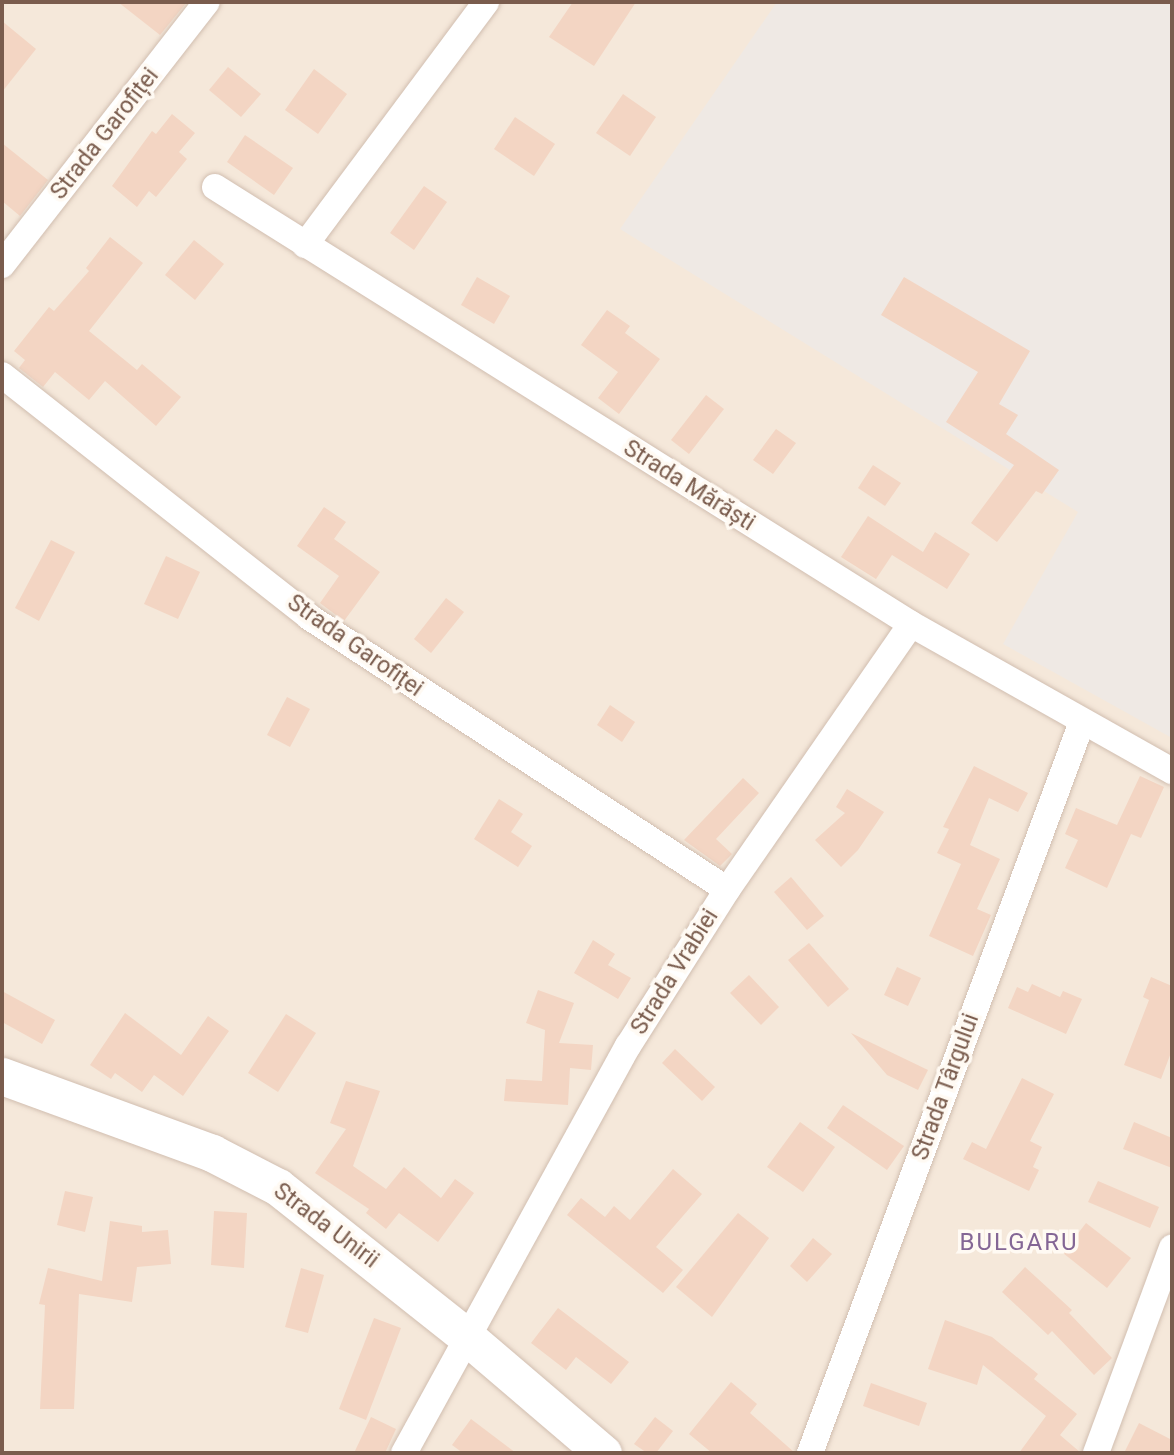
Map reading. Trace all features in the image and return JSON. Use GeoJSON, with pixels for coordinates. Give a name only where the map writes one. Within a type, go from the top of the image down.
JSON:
{"type":"FeatureCollection","features":[{"type":"Feature","properties":{"kind":"main road","name":"Strada Unirii"},"geometry":{"type":"LineString","coordinates":[[2,1076],[244,1168],[303,1205],[467,1337],[603,1453]]}},
{"type":"Feature","properties":{"kind":"street","name":"Strada Garofiței"},"geometry":{"type":"LineString","coordinates":[[2,265],[207,2]]}},
{"type":"Feature","properties":{"kind":"street"},"geometry":{"type":"LineString","coordinates":[[305,245],[485,2]]}},
{"type":"Feature","properties":{"kind":"street","name":"Strada Mărăști"},"geometry":{"type":"LineString","coordinates":[[215,187],[911,624],[1172,771]]}},
{"type":"Feature","properties":{"kind":"street","name":"Strada Garofiței"},"geometry":{"type":"LineString","coordinates":[[2,375],[309,617],[727,890]]}},
{"type":"Feature","properties":{"kind":"street","name":"Strada Vrabiei"},"geometry":{"type":"LineString","coordinates":[[404,1453],[628,1046],[727,890],[911,624]]}},
{"type":"Feature","properties":{"kind":"street","name":"Strada Târgului"},"geometry":{"type":"LineString","coordinates":[[810,1453],[1082,722]]}},
{"type":"Feature","properties":{"kind":"street"},"geometry":{"type":"LineString","coordinates":[[1096,1453],[1172,1248]]}},
{"type":"Feature","properties":{"kind":"shaded area"},"geometry":{"type":"Polygon","coordinates":[[[2,2],[1172,2],[1172,1453],[2,1453],[2,2]]]}},
{"type":"Feature","properties":{"kind":"shaded area"},"geometry":{"type":"Polygon","coordinates":[[[777,2],[1172,2],[1172,738],[1003,644],[1078,512],[620,229],[777,2]]]}},
{"type":"Feature","properties":{"kind":"building"},"geometry":{"type":"Polygon","coordinates":[[[118,2],[187,2],[160,35],[118,2]]]}},
{"type":"Feature","properties":{"kind":"building"},"geometry":{"type":"Polygon","coordinates":[[[573,2],[636,2],[594,66],[549,37],[573,2]]]}},
{"type":"Feature","properties":{"kind":"building"},"geometry":{"type":"Polygon","coordinates":[[[2,21],[36,49],[2,92],[2,21]]]}},
{"type":"Feature","properties":{"kind":"building"},"geometry":{"type":"Polygon","coordinates":[[[228,67],[261,94],[241,117],[209,90],[228,67]]]}},
{"type":"Feature","properties":{"kind":"building"},"geometry":{"type":"Polygon","coordinates":[[[314,69],[347,94],[318,134],[285,110],[314,69]]]}},
{"type":"Feature","properties":{"kind":"building"},"geometry":{"type":"Polygon","coordinates":[[[623,94],[656,117],[630,156],[596,133],[623,94]]]}},
{"type":"Feature","properties":{"kind":"building"},"geometry":{"type":"Polygon","coordinates":[[[172,114],[195,133],[179,152],[187,159],[156,197],[149,191],[137,207],[112,186],[152,131],[156,134],[172,114]]]}},
{"type":"Feature","properties":{"kind":"building"},"geometry":{"type":"Polygon","coordinates":[[[515,117],[555,144],[534,176],[494,149],[515,117]]]}},
{"type":"Feature","properties":{"kind":"building"},"geometry":{"type":"Polygon","coordinates":[[[245,135],[293,168],[274,195],[227,162],[245,135]]]}},
{"type":"Feature","properties":{"kind":"building"},"geometry":{"type":"Polygon","coordinates":[[[2,143],[48,180],[20,216],[2,201],[2,143]]]}},
{"type":"Feature","properties":{"kind":"building"},"geometry":{"type":"Polygon","coordinates":[[[424,186],[447,202],[414,250],[390,233],[424,186]]]}},
{"type":"Feature","properties":{"kind":"building"},"geometry":{"type":"Polygon","coordinates":[[[110,237],[143,263],[89,331],[137,370],[142,364],[181,397],[156,426],[105,381],[89,400],[55,372],[43,387],[19,368],[25,360],[14,351],[49,307],[54,311],[89,271],[86,268],[110,237]]]}},
{"type":"Feature","properties":{"kind":"building"},"geometry":{"type":"Polygon","coordinates":[[[194,240],[224,264],[195,300],[165,275],[194,240]]]}},
{"type":"Feature","properties":{"kind":"building"},"geometry":{"type":"Polygon","coordinates":[[[477,277],[510,296],[494,324],[461,305],[477,277]]]}},
{"type":"Feature","properties":{"kind":"building"},"geometry":{"type":"Polygon","coordinates":[[[904,277],[1030,351],[999,404],[1018,415],[1006,434],[1059,470],[1042,494],[1036,491],[997,542],[971,523],[1014,465],[946,422],[978,372],[881,315],[904,277]]]}},
{"type":"Feature","properties":{"kind":"building"},"geometry":{"type":"Polygon","coordinates":[[[607,310],[630,326],[625,333],[660,359],[619,414],[598,398],[618,372],[581,345],[607,310]]]}},
{"type":"Feature","properties":{"kind":"building"},"geometry":{"type":"Polygon","coordinates":[[[706,395],[724,409],[689,454],[671,440],[706,395]]]}},
{"type":"Feature","properties":{"kind":"building"},"geometry":{"type":"Polygon","coordinates":[[[776,429],[796,443],[773,474],[753,460],[776,429]]]}},
{"type":"Feature","properties":{"kind":"building"},"geometry":{"type":"Polygon","coordinates":[[[873,465],[901,483],[885,506],[858,488],[873,465]]]}},
{"type":"Feature","properties":{"kind":"building"},"geometry":{"type":"Polygon","coordinates":[[[324,507],[346,522],[334,539],[380,572],[344,621],[320,603],[339,576],[297,546],[324,507]]]}},
{"type":"Feature","properties":{"kind":"building"},"geometry":{"type":"Polygon","coordinates":[[[868,516],[923,552],[935,532],[970,554],[947,589],[892,555],[876,579],[841,557],[868,516]]]}},
{"type":"Feature","properties":{"kind":"building"},"geometry":{"type":"Polygon","coordinates":[[[51,540],[75,552],[39,621],[15,608],[51,540]]]}},
{"type":"Feature","properties":{"kind":"building"},"geometry":{"type":"Polygon","coordinates":[[[166,556],[200,572],[178,619],[144,604],[166,556]]]}},
{"type":"Feature","properties":{"kind":"building"},"geometry":{"type":"Polygon","coordinates":[[[446,598],[464,612],[431,653],[414,639],[446,598]]]}},
{"type":"Feature","properties":{"kind":"building"},"geometry":{"type":"Polygon","coordinates":[[[287,697],[310,709],[290,747],[267,735],[287,697]]]}},
{"type":"Feature","properties":{"kind":"building"},"geometry":{"type":"Polygon","coordinates":[[[610,705],[635,722],[622,742],[597,725],[610,705]]]}},
{"type":"Feature","properties":{"kind":"building"},"geometry":{"type":"Polygon","coordinates":[[[974,766],[1028,793],[1018,812],[989,798],[970,845],[1000,859],[977,909],[991,915],[973,956],[929,936],[961,864],[937,853],[949,829],[943,827],[974,766]]]}},
{"type":"Feature","properties":{"kind":"building"},"geometry":{"type":"Polygon","coordinates":[[[1140,776],[1164,787],[1141,838],[1131,834],[1107,888],[1065,868],[1078,840],[1065,834],[1076,808],[1117,825],[1140,776]]]}},
{"type":"Feature","properties":{"kind":"building"},"geometry":{"type":"Polygon","coordinates":[[[743,778],[759,793],[716,839],[732,854],[720,866],[684,840],[743,778]]]}},
{"type":"Feature","properties":{"kind":"building"},"geometry":{"type":"Polygon","coordinates":[[[847,789],[884,812],[858,850],[841,867],[815,840],[845,813],[836,807],[847,789]]]}},
{"type":"Feature","properties":{"kind":"building"},"geometry":{"type":"Polygon","coordinates":[[[499,799],[523,814],[511,832],[532,846],[518,867],[474,839],[499,799]]]}},
{"type":"Feature","properties":{"kind":"building"},"geometry":{"type":"Polygon","coordinates":[[[791,877],[824,916],[807,930],[774,892],[791,877]]]}},
{"type":"Feature","properties":{"kind":"building"},"geometry":{"type":"Polygon","coordinates":[[[593,940],[615,954],[608,965],[631,978],[618,999],[574,973],[593,940]]]}},
{"type":"Feature","properties":{"kind":"building"},"geometry":{"type":"Polygon","coordinates":[[[809,943],[849,989],[828,1007],[788,960],[809,943]]]}},
{"type":"Feature","properties":{"kind":"building"},"geometry":{"type":"Polygon","coordinates":[[[897,967],[921,978],[908,1006],[884,995],[897,967]]]}},
{"type":"Feature","properties":{"kind":"building"},"geometry":{"type":"Polygon","coordinates":[[[749,975],[779,1007],[761,1025],[730,993],[749,975]]]}},
{"type":"Feature","properties":{"kind":"building"},"geometry":{"type":"Polygon","coordinates":[[[1151,977],[1172,986],[1172,1050],[1161,1079],[1124,1065],[1149,1000],[1143,997],[1151,977]]]}},
{"type":"Feature","properties":{"kind":"building"},"geometry":{"type":"Polygon","coordinates":[[[1032,984],[1060,997],[1063,991],[1082,999],[1066,1034],[1008,1008],[1017,987],[1028,992],[1032,984]]]}},
{"type":"Feature","properties":{"kind":"building"},"geometry":{"type":"Polygon","coordinates":[[[538,990],[574,1003],[559,1043],[593,1045],[591,1070],[570,1068],[568,1105],[504,1101],[506,1079],[542,1081],[545,1030],[526,1023],[538,990]]]}},
{"type":"Feature","properties":{"kind":"building"},"geometry":{"type":"Polygon","coordinates":[[[2,991],[55,1020],[42,1044],[2,1022],[2,991]]]}},
{"type":"Feature","properties":{"kind":"building"},"geometry":{"type":"Polygon","coordinates":[[[125,1013],[181,1055],[208,1016],[229,1031],[183,1096],[154,1075],[142,1092],[115,1073],[111,1079],[90,1065],[125,1013]]]}},
{"type":"Feature","properties":{"kind":"building"},"geometry":{"type":"Polygon","coordinates":[[[286,1014],[316,1033],[278,1092],[248,1073],[286,1014]]]}},
{"type":"Feature","properties":{"kind":"building"},"geometry":{"type":"Polygon","coordinates":[[[851,1033],[928,1070],[918,1090],[887,1075],[851,1033]]]}},
{"type":"Feature","properties":{"kind":"building"},"geometry":{"type":"Polygon","coordinates":[[[675,1049],[715,1087],[702,1101],[662,1063],[675,1049]]]}},
{"type":"Feature","properties":{"kind":"building"},"geometry":{"type":"Polygon","coordinates":[[[1022,1078],[1054,1094],[1030,1141],[1042,1147],[1033,1167],[1039,1170],[1029,1191],[963,1159],[972,1142],[986,1149],[1022,1078]]]}},
{"type":"Feature","properties":{"kind":"building"},"geometry":{"type":"Polygon","coordinates":[[[346,1081],[380,1091],[353,1166],[386,1189],[404,1167],[441,1198],[455,1179],[474,1193],[438,1242],[399,1213],[386,1229],[366,1213],[369,1209],[315,1173],[346,1129],[330,1123],[346,1081]]]}},
{"type":"Feature","properties":{"kind":"building"},"geometry":{"type":"Polygon","coordinates":[[[843,1105],[904,1146],[887,1170],[827,1128],[843,1105]]]}},
{"type":"Feature","properties":{"kind":"building"},"geometry":{"type":"Polygon","coordinates":[[[800,1122],[835,1147],[803,1192],[767,1167],[800,1122]]]}},
{"type":"Feature","properties":{"kind":"building"},"geometry":{"type":"Polygon","coordinates":[[[1134,1122],[1172,1138],[1172,1168],[1123,1149],[1134,1122]]]}},
{"type":"Feature","properties":{"kind":"building"},"geometry":{"type":"Polygon","coordinates":[[[673,1169],[702,1194],[656,1247],[683,1270],[663,1293],[567,1215],[581,1198],[605,1217],[614,1206],[630,1220],[673,1169]]]}},
{"type":"Feature","properties":{"kind":"building"},"geometry":{"type":"Polygon","coordinates":[[[1098,1181],[1159,1207],[1150,1228],[1088,1202],[1098,1181]]]}},
{"type":"Feature","properties":{"kind":"building"},"geometry":{"type":"Polygon","coordinates":[[[65,1191],[93,1197],[85,1232],[57,1225],[65,1191]]]}},
{"type":"Feature","properties":{"kind":"building"},"geometry":{"type":"Polygon","coordinates":[[[214,1211],[247,1213],[244,1268],[211,1265],[214,1211]]]}},
{"type":"Feature","properties":{"kind":"building"},"geometry":{"type":"Polygon","coordinates":[[[738,1213],[769,1238],[712,1317],[676,1287],[738,1213]]]}},
{"type":"Feature","properties":{"kind":"building"},"geometry":{"type":"Polygon","coordinates":[[[110,1221],[142,1226],[142,1232],[168,1230],[171,1264],[137,1267],[132,1302],[79,1294],[74,1409],[40,1409],[45,1305],[39,1304],[48,1268],[102,1281],[110,1221]]]}},
{"type":"Feature","properties":{"kind":"building"},"geometry":{"type":"Polygon","coordinates":[[[1086,1223],[1131,1258],[1107,1288],[1063,1253],[1086,1223]]]}},
{"type":"Feature","properties":{"kind":"building"},"geometry":{"type":"Polygon","coordinates":[[[813,1238],[832,1254],[807,1282],[790,1266],[813,1238]]]}},
{"type":"Feature","properties":{"kind":"building"},"geometry":{"type":"Polygon","coordinates":[[[1025,1267],[1072,1310],[1069,1313],[1112,1358],[1094,1375],[1052,1331],[1048,1335],[1002,1292],[1025,1267]]]}},
{"type":"Feature","properties":{"kind":"building"},"geometry":{"type":"Polygon","coordinates":[[[301,1268],[324,1275],[308,1333],[285,1327],[301,1268]]]}},
{"type":"Feature","properties":{"kind":"building"},"geometry":{"type":"Polygon","coordinates":[[[558,1308],[629,1362],[611,1384],[576,1357],[566,1370],[531,1343],[558,1308]]]}},
{"type":"Feature","properties":{"kind":"building"},"geometry":{"type":"Polygon","coordinates":[[[374,1318],[401,1328],[366,1420],[339,1409],[374,1318]]]}},
{"type":"Feature","properties":{"kind":"building"},"geometry":{"type":"Polygon","coordinates":[[[945,1320],[992,1337],[1038,1374],[1034,1379],[1077,1414],[1060,1435],[1081,1453],[1019,1453],[1046,1416],[983,1365],[977,1385],[928,1369],[945,1320]]]}},
{"type":"Feature","properties":{"kind":"building"},"geometry":{"type":"Polygon","coordinates":[[[731,1382],[757,1404],[750,1413],[795,1453],[712,1453],[689,1434],[731,1382]]]}},
{"type":"Feature","properties":{"kind":"building"},"geometry":{"type":"Polygon","coordinates":[[[871,1383],[927,1403],[919,1426],[863,1406],[871,1383]]]}},
{"type":"Feature","properties":{"kind":"building"},"geometry":{"type":"Polygon","coordinates":[[[371,1417],[396,1429],[385,1453],[354,1453],[371,1417]]]}},
{"type":"Feature","properties":{"kind":"building"},"geometry":{"type":"Polygon","coordinates":[[[655,1417],[673,1431],[656,1453],[647,1453],[634,1444],[655,1417]]]}},
{"type":"Feature","properties":{"kind":"building"},"geometry":{"type":"Polygon","coordinates":[[[471,1419],[516,1453],[463,1453],[452,1445],[471,1419]]]}},
{"type":"Feature","properties":{"kind":"building"},"geometry":{"type":"Polygon","coordinates":[[[1139,1423],[1172,1440],[1172,1453],[1124,1453],[1139,1423]]]}},
{"type":"Feature","properties":{"kind":"district","name":"BULGARU"},"geometry":{"type":"Point","coordinates":[1019,1243]}}]}
